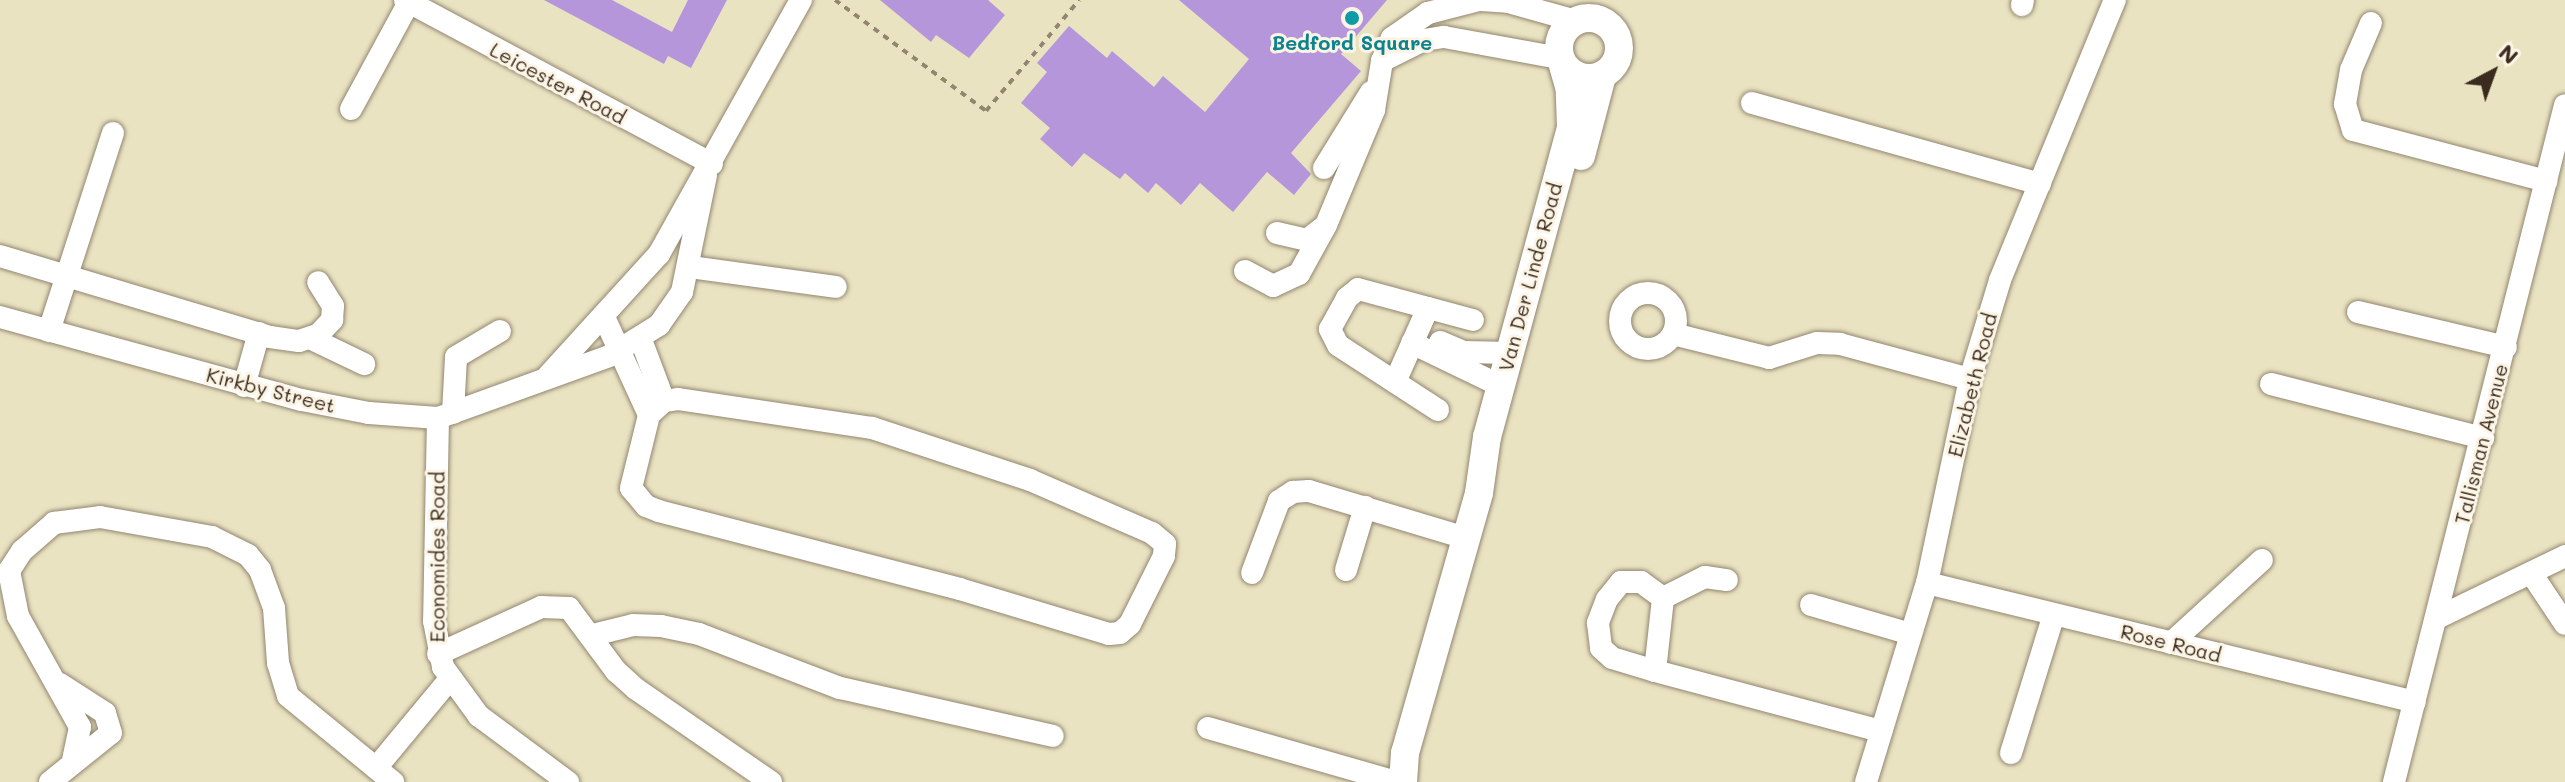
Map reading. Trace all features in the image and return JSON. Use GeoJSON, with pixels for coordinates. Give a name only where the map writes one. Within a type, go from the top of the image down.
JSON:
{"type":"FeatureCollection","features":[{"type":"Feature","properties":{"kind":"main road"},"geometry":{"type":"LineString","coordinates":[[1614,31],[1583,14],[1563,33],[1561,60],[1584,78],[1602,76],[1619,56],[1614,31],[1619,0]]}},
{"type":"Feature","properties":{"kind":"main road","name":"Van Der Linde Road"},"geometry":{"type":"LineString","coordinates":[[1393,782],[1405,753],[1479,493],[1501,386],[1571,128],[1570,90],[1561,60]]}},
{"type":"Feature","properties":{"kind":"main road","name":"Van Der Linde Road"},"geometry":{"type":"LineString","coordinates":[[1479,493],[1503,443],[1602,76]]}},
{"type":"Feature","properties":{"kind":"main road","name":"Van Der Linde Road"},"geometry":{"type":"LineString","coordinates":[[1403,782],[1405,753]]}},
{"type":"Feature","properties":{"kind":"street","name":"Kirkby Street"},"geometry":{"type":"LineString","coordinates":[[542,382],[659,254],[709,170],[801,0]]}},
{"type":"Feature","properties":{"kind":"street"},"geometry":{"type":"LineString","coordinates":[[1471,39],[1474,0]]}},
{"type":"Feature","properties":{"kind":"street"},"geometry":{"type":"LineString","coordinates":[[1245,271],[1273,286],[1291,280],[1326,225],[1392,38],[1408,23],[1474,0],[1583,14]]}},
{"type":"Feature","properties":{"kind":"street","name":"Elizabeth Road"},"geometry":{"type":"LineString","coordinates":[[1866,782],[1927,583],[1970,379],[2000,280],[2115,0]]}},
{"type":"Feature","properties":{"kind":"street","name":"Leicester Road"},"geometry":{"type":"LineString","coordinates":[[407,1],[709,170]]}},
{"type":"Feature","properties":{"kind":"street"},"geometry":{"type":"LineString","coordinates":[[351,109],[407,1]]}},
{"type":"Feature","properties":{"kind":"street"},"geometry":{"type":"LineString","coordinates":[[2371,23],[2351,70],[2345,104],[2353,130],[2546,181]]}},
{"type":"Feature","properties":{"kind":"street"},"geometry":{"type":"LineString","coordinates":[[1324,168],[1381,72],[1424,40],[1471,39],[1561,60]]}},
{"type":"Feature","properties":{"kind":"street"},"geometry":{"type":"LineString","coordinates":[[1752,103],[2040,184]]}},
{"type":"Feature","properties":{"kind":"street","name":"Tallisman Avenue"},"geometry":{"type":"LineString","coordinates":[[2394,782],[2439,617],[2565,105]]}},
{"type":"Feature","properties":{"kind":"street"},"geometry":{"type":"LineString","coordinates":[[49,331],[113,133]]}},
{"type":"Feature","properties":{"kind":"street","name":"Kirkby Street"},"geometry":{"type":"LineString","coordinates":[[0,317],[244,386],[369,413],[446,416],[542,382],[631,345],[675,305],[690,263],[709,170]]}},
{"type":"Feature","properties":{"kind":"street"},"geometry":{"type":"LineString","coordinates":[[1277,233],[1307,240],[1326,225]]}},
{"type":"Feature","properties":{"kind":"street"},"geometry":{"type":"LineString","coordinates":[[659,254],[690,263],[836,287]]}},
{"type":"Feature","properties":{"kind":"street"},"geometry":{"type":"LineString","coordinates":[[0,256],[259,333],[312,339],[364,364]]}},
{"type":"Feature","properties":{"kind":"street"},"geometry":{"type":"LineString","coordinates":[[312,339],[333,313],[318,282]]}},
{"type":"Feature","properties":{"kind":"street"},"geometry":{"type":"LineString","coordinates":[[1438,410],[1338,345],[1330,329],[1347,298],[1358,289],[1473,320]]}},
{"type":"Feature","properties":{"kind":"street"},"geometry":{"type":"LineString","coordinates":[[1395,382],[1428,308]]}},
{"type":"Feature","properties":{"kind":"street"},"geometry":{"type":"LineString","coordinates":[[2358,312],[2506,347]]}},
{"type":"Feature","properties":{"kind":"street"},"geometry":{"type":"LineString","coordinates":[[604,317],[631,345],[656,408],[631,488],[646,506],[960,589],[1093,631],[1120,633],[1130,624],[1164,556],[1165,544],[1125,521],[1030,480],[872,428],[656,408]]}},
{"type":"Feature","properties":{"kind":"street","name":"Economides Road"},"geometry":{"type":"LineString","coordinates":[[500,331],[456,357],[446,416],[434,621],[438,654],[449,680],[479,716],[568,782]]}},
{"type":"Feature","properties":{"kind":"street"},"geometry":{"type":"LineString","coordinates":[[244,386],[259,333]]}},
{"type":"Feature","properties":{"kind":"street"},"geometry":{"type":"LineString","coordinates":[[1673,334],[1769,358],[1817,343],[1840,344],[1970,379]]}},
{"type":"Feature","properties":{"kind":"street"},"geometry":{"type":"LineString","coordinates":[[1414,337],[1464,352],[1510,353]]}},
{"type":"Feature","properties":{"kind":"street"},"geometry":{"type":"LineString","coordinates":[[1414,337],[1501,386]]}},
{"type":"Feature","properties":{"kind":"street"},"geometry":{"type":"LineString","coordinates":[[2271,384],[2483,438]]}},
{"type":"Feature","properties":{"kind":"street"},"geometry":{"type":"LineString","coordinates":[[1252,573],[1279,501],[1293,492],[1309,491],[1466,538]]}},
{"type":"Feature","properties":{"kind":"street"},"geometry":{"type":"LineString","coordinates":[[1346,570],[1365,507]]}},
{"type":"Feature","properties":{"kind":"street"},"geometry":{"type":"LineString","coordinates":[[73,760],[80,727],[60,684],[18,616],[10,588],[9,571],[37,536],[54,523],[100,517],[212,537],[248,555],[267,584],[274,608],[281,681],[288,696],[384,775],[449,680]]}},
{"type":"Feature","properties":{"kind":"street"},"geometry":{"type":"LineString","coordinates":[[2439,617],[2565,556]]}},
{"type":"Feature","properties":{"kind":"street"},"geometry":{"type":"LineString","coordinates":[[2171,643],[2262,560]]}},
{"type":"Feature","properties":{"kind":"street"},"geometry":{"type":"LineString","coordinates":[[2531,573],[2565,624]]}},
{"type":"Feature","properties":{"kind":"street"},"geometry":{"type":"LineString","coordinates":[[1663,598],[1705,577],[1727,580]]}},
{"type":"Feature","properties":{"kind":"street"},"geometry":{"type":"LineString","coordinates":[[1663,598],[1641,582],[1621,582],[1607,599],[1598,623],[1601,648],[1612,658],[1655,671],[1881,731]]}},
{"type":"Feature","properties":{"kind":"street","name":"Rose Road"},"geometry":{"type":"LineString","coordinates":[[1927,583],[2415,702]]}},
{"type":"Feature","properties":{"kind":"street"},"geometry":{"type":"LineString","coordinates":[[1655,671],[1663,598]]}},
{"type":"Feature","properties":{"kind":"street"},"geometry":{"type":"LineString","coordinates":[[438,654],[556,605],[578,615],[616,671],[636,689],[771,782]]}},
{"type":"Feature","properties":{"kind":"street"},"geometry":{"type":"LineString","coordinates":[[1811,605],[1911,634]]}},
{"type":"Feature","properties":{"kind":"street"},"geometry":{"type":"LineString","coordinates":[[2011,753],[2054,614]]}},
{"type":"Feature","properties":{"kind":"street"},"geometry":{"type":"LineString","coordinates":[[593,635],[633,625],[661,626],[699,634],[840,688],[1053,736]]}},
{"type":"Feature","properties":{"kind":"street"},"geometry":{"type":"LineString","coordinates":[[50,782],[73,760],[109,739],[110,719],[60,684]]}},
{"type":"Feature","properties":{"kind":"street"},"geometry":{"type":"LineString","coordinates":[[1208,728],[1393,782]]}},
{"type":"Feature","properties":{"kind":"path"},"geometry":{"type":"LineString","coordinates":[[835,0],[986,111],[1079,0]]}},
{"type":"Feature","properties":{"kind":"building"},"geometry":{"type":"Polygon","coordinates":[[[544,0],[612,0],[672,32],[688,0],[727,0],[691,68],[668,56],[664,64],[544,0]]]}},
{"type":"Feature","properties":{"kind":"building"},"geometry":{"type":"Polygon","coordinates":[[[880,0],[988,0],[1005,15],[969,58],[936,35],[931,42],[880,0]]]}},
{"type":"Feature","properties":{"kind":"building"},"geometry":{"type":"Polygon","coordinates":[[[1179,0],[1387,0],[1341,54],[1361,71],[1291,153],[1311,174],[1294,195],[1267,172],[1233,212],[1200,183],[1181,205],[1156,183],[1148,193],[1125,173],[1120,179],[1084,153],[1072,167],[1040,139],[1050,128],[1021,103],[1047,72],[1037,63],[1069,26],[1107,58],[1112,51],[1154,87],[1163,76],[1205,112],[1249,59],[1179,0]]]}},
{"type":"Feature","properties":{"kind":"place","name":"Bedford Square"},"geometry":{"type":"Point","coordinates":[1352,18]}}]}
